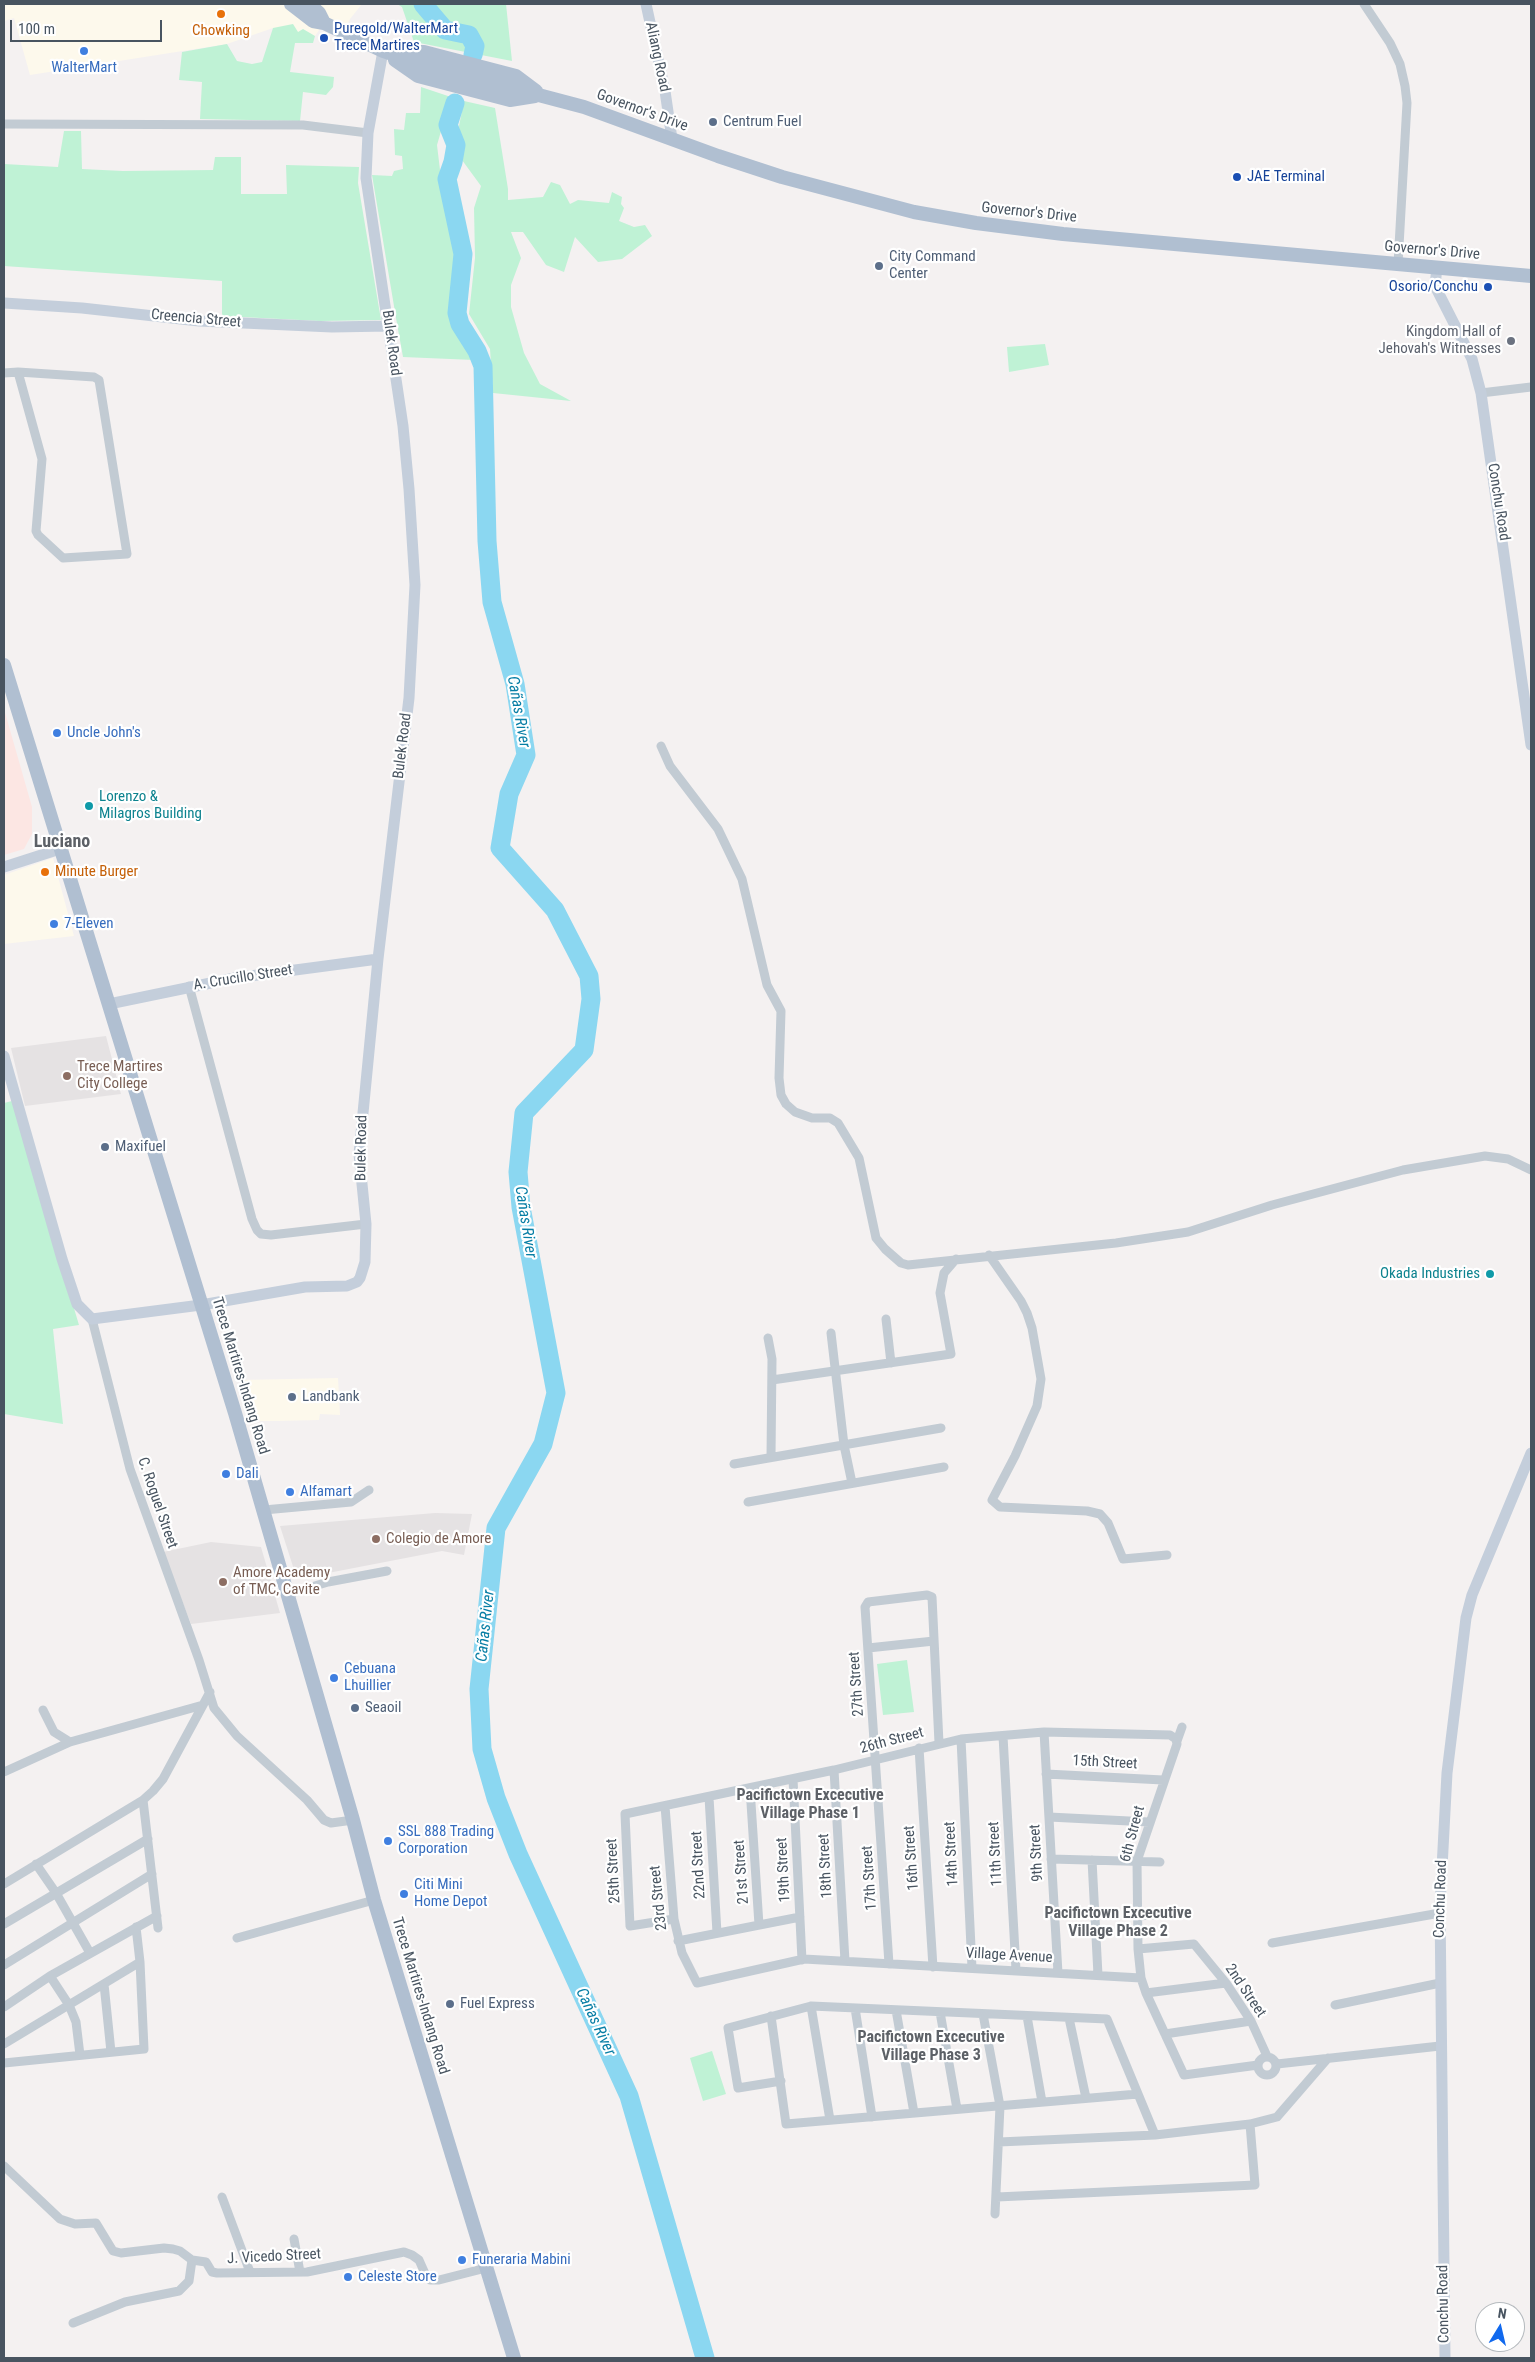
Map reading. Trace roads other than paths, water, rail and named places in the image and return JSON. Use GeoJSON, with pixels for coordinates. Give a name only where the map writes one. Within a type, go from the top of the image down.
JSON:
{"type":"FeatureCollection","features":[{"type":"Feature","properties":{"kind":"main road","name":"Governor's Drive"},"geometry":{"type":"LineString","coordinates":[[291,4],[313,21],[324,23],[384,52],[617,118],[672,140],[753,168],[914,212],[976,223],[1063,234],[1531,276]]}},
{"type":"Feature","properties":{"kind":"main road","name":"Governor's Drive"},"geometry":{"type":"LineString","coordinates":[[309,4],[319,13],[324,23]]}},
{"type":"Feature","properties":{"kind":"main road","name":"Aliang Road"},"geometry":{"type":"LineString","coordinates":[[646,4],[662,78],[672,140]]}},
{"type":"Feature","properties":{"kind":"main road","name":"Bulek Road"},"geometry":{"type":"LineString","coordinates":[[92,1319],[201,1305],[305,1287],[352,1285],[357,1282],[362,1273],[366,1252],[366,1224],[359,1154],[378,959],[409,698],[415,585],[408,471],[389,326],[367,186],[368,134],[384,52]]}},
{"type":"Feature","properties":{"kind":"main road","name":"Conchu Road"},"geometry":{"type":"LineString","coordinates":[[1437,267],[1435,286],[1472,359],[1482,393],[1531,745]]}},
{"type":"Feature","properties":{"kind":"main road","name":"Creencia Street"},"geometry":{"type":"LineString","coordinates":[[4,303],[82,308],[199,321],[332,327],[389,326]]}},
{"type":"Feature","properties":{"kind":"main road","name":"Trece Martires-Indang Road"},"geometry":{"type":"LineString","coordinates":[[4,665],[264,1510],[353,1820],[374,1900],[514,2358]]}},
{"type":"Feature","properties":{"kind":"main road"},"geometry":{"type":"LineString","coordinates":[[4,867],[60,849]]}},
{"type":"Feature","properties":{"kind":"main road","name":"A. Crucillo Street"},"geometry":{"type":"LineString","coordinates":[[109,1004],[189,986],[378,959]]}},
{"type":"Feature","properties":{"kind":"main road"},"geometry":{"type":"LineString","coordinates":[[4,1056],[62,1259],[77,1304],[92,1319]]}},
{"type":"Feature","properties":{"kind":"main road","name":"Conchu Road"},"geometry":{"type":"LineString","coordinates":[[1445,2358],[1440,1913],[1447,1773],[1466,1618],[1472,1595],[1531,1453]]}},
{"type":"Feature","properties":{"kind":"street"},"geometry":{"type":"LineString","coordinates":[[1364,4],[1390,43],[1400,64],[1405,86],[1407,103],[1398,264]]}},
{"type":"Feature","properties":{"kind":"street"},"geometry":{"type":"LineString","coordinates":[[4,124],[303,125],[368,134]]}},
{"type":"Feature","properties":{"kind":"street"},"geometry":{"type":"LineString","coordinates":[[4,372],[18,372],[94,377],[99,380],[128,551],[124,555],[63,558],[36,533],[42,459],[18,372]]}},
{"type":"Feature","properties":{"kind":"street"},"geometry":{"type":"LineString","coordinates":[[1482,393],[1531,387]]}},
{"type":"Feature","properties":{"kind":"street"},"geometry":{"type":"LineString","coordinates":[[661,746],[670,766],[718,829],[742,879],[767,985],[781,1011],[779,1078],[781,1095],[795,1112],[812,1118],[830,1118],[838,1123],[859,1158],[876,1238],[901,1263],[908,1265],[1116,1243],[1188,1232],[1272,1205],[1403,1170],[1485,1156],[1508,1159],[1531,1170]]}},
{"type":"Feature","properties":{"kind":"street"},"geometry":{"type":"LineString","coordinates":[[189,986],[252,1219],[257,1230],[261,1234],[271,1234],[366,1224]]}},
{"type":"Feature","properties":{"kind":"street"},"geometry":{"type":"LineString","coordinates":[[989,1255],[1021,1301],[1027,1313],[1032,1328],[1041,1379],[1037,1406],[1015,1456],[992,1500],[1000,1507],[1087,1511],[1100,1514],[1108,1523],[1124,1559],[1167,1555]]}},
{"type":"Feature","properties":{"kind":"street"},"geometry":{"type":"LineString","coordinates":[[772,1380],[951,1354],[940,1293],[944,1273],[956,1259]]}},
{"type":"Feature","properties":{"kind":"street","name":"C. Roguel Street"},"geometry":{"type":"LineString","coordinates":[[92,1319],[130,1469],[210,1692],[214,1708],[226,1725],[307,1800],[324,1820],[332,1823],[353,1820]]}},
{"type":"Feature","properties":{"kind":"street"},"geometry":{"type":"LineString","coordinates":[[886,1319],[891,1363]]}},
{"type":"Feature","properties":{"kind":"street"},"geometry":{"type":"LineString","coordinates":[[831,1333],[844,1445],[852,1483]]}},
{"type":"Feature","properties":{"kind":"street"},"geometry":{"type":"LineString","coordinates":[[768,1338],[772,1359],[771,1457]]}},
{"type":"Feature","properties":{"kind":"street"},"geometry":{"type":"LineString","coordinates":[[734,1464],[941,1428]]}},
{"type":"Feature","properties":{"kind":"street"},"geometry":{"type":"LineString","coordinates":[[748,1502],[944,1467]]}},
{"type":"Feature","properties":{"kind":"street"},"geometry":{"type":"LineString","coordinates":[[264,1510],[351,1502],[369,1490]]}},
{"type":"Feature","properties":{"kind":"street"},"geometry":{"type":"LineString","coordinates":[[288,1594],[328,1582],[387,1571]]}},
{"type":"Feature","properties":{"kind":"street","name":"27th Street"},"geometry":{"type":"LineString","coordinates":[[876,1760],[865,1607],[868,1602],[928,1595],[933,1598],[934,1640]]}},
{"type":"Feature","properties":{"kind":"street"},"geometry":{"type":"LineString","coordinates":[[868,1648],[934,1640],[939,1743]]}},
{"type":"Feature","properties":{"kind":"street"},"geometry":{"type":"LineString","coordinates":[[4,1884],[143,1800],[163,1779],[210,1692]]}},
{"type":"Feature","properties":{"kind":"street"},"geometry":{"type":"LineString","coordinates":[[4,1772],[70,1742],[203,1705]]}},
{"type":"Feature","properties":{"kind":"street"},"geometry":{"type":"LineString","coordinates":[[44,1710],[54,1732],[70,1742]]}},
{"type":"Feature","properties":{"kind":"street","name":"6th Street"},"geometry":{"type":"LineString","coordinates":[[1141,1978],[1138,1949],[1137,1861],[1163,1780],[1174,1738],[1182,1728]]}},
{"type":"Feature","properties":{"kind":"street","name":"26th Street"},"geometry":{"type":"LineString","coordinates":[[625,1814],[834,1770],[960,1739],[1044,1732],[1174,1738]]}},
{"type":"Feature","properties":{"kind":"street","name":"9th Street"},"geometry":{"type":"LineString","coordinates":[[1044,1732],[1058,1973]]}},
{"type":"Feature","properties":{"kind":"street","name":"11th Street"},"geometry":{"type":"LineString","coordinates":[[1003,1736],[1016,1970]]}},
{"type":"Feature","properties":{"kind":"street","name":"14th Street"},"geometry":{"type":"LineString","coordinates":[[960,1739],[972,1968]]}},
{"type":"Feature","properties":{"kind":"street","name":"16th Street"},"geometry":{"type":"LineString","coordinates":[[919,1748],[933,1966]]}},
{"type":"Feature","properties":{"kind":"street","name":"17th Street"},"geometry":{"type":"LineString","coordinates":[[876,1760],[889,1964]]}},
{"type":"Feature","properties":{"kind":"street","name":"18th Street"},"geometry":{"type":"LineString","coordinates":[[834,1770],[845,1961]]}},
{"type":"Feature","properties":{"kind":"street","name":"15th Street"},"geometry":{"type":"LineString","coordinates":[[1046,1774],[1163,1780]]}},
{"type":"Feature","properties":{"kind":"street","name":"19th Street"},"geometry":{"type":"LineString","coordinates":[[793,1779],[802,1960]]}},
{"type":"Feature","properties":{"kind":"street","name":"21st Street"},"geometry":{"type":"LineString","coordinates":[[750,1788],[759,1925]]}},
{"type":"Feature","properties":{"kind":"street","name":"22nd Street"},"geometry":{"type":"LineString","coordinates":[[710,1797],[717,1933]]}},
{"type":"Feature","properties":{"kind":"street"},"geometry":{"type":"LineString","coordinates":[[143,1800],[158,1928]]}},
{"type":"Feature","properties":{"kind":"street","name":"23rd Street"},"geometry":{"type":"LineString","coordinates":[[665,1806],[674,1919],[678,1941],[697,1983]]}},
{"type":"Feature","properties":{"kind":"street","name":"25th Street"},"geometry":{"type":"LineString","coordinates":[[625,1814],[630,1926],[674,1919]]}},
{"type":"Feature","properties":{"kind":"street"},"geometry":{"type":"LineString","coordinates":[[1049,1817],[1149,1822]]}},
{"type":"Feature","properties":{"kind":"street"},"geometry":{"type":"LineString","coordinates":[[4,1924],[148,1839]]}},
{"type":"Feature","properties":{"kind":"street"},"geometry":{"type":"LineString","coordinates":[[1051,1859],[1160,1862]]}},
{"type":"Feature","properties":{"kind":"street"},"geometry":{"type":"LineString","coordinates":[[1092,1860],[1098,1975]]}},
{"type":"Feature","properties":{"kind":"street"},"geometry":{"type":"LineString","coordinates":[[36,1864],[74,1923],[90,1953]]}},
{"type":"Feature","properties":{"kind":"street"},"geometry":{"type":"LineString","coordinates":[[4,1965],[152,1874]]}},
{"type":"Feature","properties":{"kind":"street"},"geometry":{"type":"LineString","coordinates":[[237,1938],[374,1900]]}},
{"type":"Feature","properties":{"kind":"street"},"geometry":{"type":"LineString","coordinates":[[1138,1916],[1178,1913]]}},
{"type":"Feature","properties":{"kind":"street"},"geometry":{"type":"LineString","coordinates":[[1272,1944],[1440,1913]]}},
{"type":"Feature","properties":{"kind":"street"},"geometry":{"type":"LineString","coordinates":[[4,2006],[50,1976],[157,1916]]}},
{"type":"Feature","properties":{"kind":"street"},"geometry":{"type":"LineString","coordinates":[[678,1941],[800,1917]]}},
{"type":"Feature","properties":{"kind":"street"},"geometry":{"type":"LineString","coordinates":[[4,2063],[144,2050],[140,1962],[136,1927]]}},
{"type":"Feature","properties":{"kind":"street","name":"2nd Street"},"geometry":{"type":"LineString","coordinates":[[1138,1949],[1194,1944],[1226,1983],[1250,2021],[1266,2056]]}},
{"type":"Feature","properties":{"kind":"street","name":"Village Avenue"},"geometry":{"type":"LineString","coordinates":[[697,1983],[802,1960],[1141,1978]]}},
{"type":"Feature","properties":{"kind":"street"},"geometry":{"type":"LineString","coordinates":[[4,2044],[140,1962]]}},
{"type":"Feature","properties":{"kind":"street"},"geometry":{"type":"LineString","coordinates":[[50,1976],[69,2005],[76,2022],[80,2055]]}},
{"type":"Feature","properties":{"kind":"street"},"geometry":{"type":"LineString","coordinates":[[1141,1978],[1146,1993],[1184,2075],[1258,2065]]}},
{"type":"Feature","properties":{"kind":"street"},"geometry":{"type":"LineString","coordinates":[[1146,1993],[1226,1983]]}},
{"type":"Feature","properties":{"kind":"street"},"geometry":{"type":"LineString","coordinates":[[1335,2005],[1440,1983]]}},
{"type":"Feature","properties":{"kind":"street"},"geometry":{"type":"LineString","coordinates":[[104,1984],[111,2052]]}},
{"type":"Feature","properties":{"kind":"street"},"geometry":{"type":"LineString","coordinates":[[811,2006],[830,2120]]}},
{"type":"Feature","properties":{"kind":"street"},"geometry":{"type":"LineString","coordinates":[[781,2081],[738,2088],[728,2028],[811,2006],[1106,2020],[1155,2135]]}},
{"type":"Feature","properties":{"kind":"street"},"geometry":{"type":"LineString","coordinates":[[855,2008],[872,2117]]}},
{"type":"Feature","properties":{"kind":"street"},"geometry":{"type":"LineString","coordinates":[[896,2010],[914,2113]]}},
{"type":"Feature","properties":{"kind":"street"},"geometry":{"type":"LineString","coordinates":[[940,2012],[957,2110]]}},
{"type":"Feature","properties":{"kind":"street"},"geometry":{"type":"LineString","coordinates":[[983,2014],[1000,2106],[995,2214]]}},
{"type":"Feature","properties":{"kind":"street"},"geometry":{"type":"LineString","coordinates":[[772,2016],[786,2124],[1138,2094]]}},
{"type":"Feature","properties":{"kind":"street"},"geometry":{"type":"LineString","coordinates":[[1027,2016],[1042,2102]]}},
{"type":"Feature","properties":{"kind":"street"},"geometry":{"type":"LineString","coordinates":[[1069,2018],[1086,2098]]}},
{"type":"Feature","properties":{"kind":"street"},"geometry":{"type":"LineString","coordinates":[[1165,2034],[1250,2021]]}},
{"type":"Feature","properties":{"kind":"street"},"geometry":{"type":"LineString","coordinates":[[1277,2064],[1440,2046]]}},
{"type":"Feature","properties":{"kind":"street"},"geometry":{"type":"LineString","coordinates":[[1266,2056],[1273,2058],[1277,2064],[1275,2072],[1268,2076],[1260,2073],[1258,2065],[1260,2059],[1266,2056]]}},
{"type":"Feature","properties":{"kind":"street"},"geometry":{"type":"LineString","coordinates":[[999,2142],[1155,2135],[1250,2124],[1277,2117],[1328,2058]]}},
{"type":"Feature","properties":{"kind":"street"},"geometry":{"type":"LineString","coordinates":[[997,2197],[1254,2185],[1250,2124]]}},
{"type":"Feature","properties":{"kind":"street","name":"J. Vicedo Street"},"geometry":{"type":"LineString","coordinates":[[4,2166],[60,2219],[75,2224],[96,2223],[113,2251],[121,2253],[164,2248],[173,2249],[180,2251],[192,2260],[206,2262],[212,2272],[217,2274],[300,2272],[404,2252],[412,2254],[419,2260],[427,2278],[430,2280],[440,2280],[486,2268]]}},
{"type":"Feature","properties":{"kind":"street"},"geometry":{"type":"LineString","coordinates":[[222,2197],[250,2272]]}},
{"type":"Feature","properties":{"kind":"street"},"geometry":{"type":"LineString","coordinates":[[294,2239],[300,2272]]}},
{"type":"Feature","properties":{"kind":"street"},"geometry":{"type":"LineString","coordinates":[[73,2323],[125,2302],[179,2292],[189,2281],[192,2260]]}},
{"type":"Feature","properties":{"kind":"waterway","name":"Cañas River"},"geometry":{"type":"LineString","coordinates":[[423,4],[445,30],[469,35],[475,46],[473,55]]}},
{"type":"Feature","properties":{"kind":"waterway","name":"Cañas River"},"geometry":{"type":"LineString","coordinates":[[455,103],[448,125],[456,145],[447,179],[463,254],[457,313],[460,324],[477,351],[483,366],[487,541],[492,602],[515,684],[526,755],[509,794],[500,848],[555,910],[589,976],[591,999],[584,1050],[524,1113],[518,1172],[521,1207],[556,1393],[543,1444],[496,1528],[479,1689],[482,1749],[496,1798],[518,1854],[629,2096],[705,2358]]}},
{"type":"Feature","properties":{"kind":"place","name":"Chowking"},"geometry":{"type":"Point","coordinates":[221,14]}},
{"type":"Feature","properties":{"kind":"place","name":"Puregold/WalterMart Trece Martires"},"geometry":{"type":"Point","coordinates":[324,38]}},
{"type":"Feature","properties":{"kind":"place","name":"WalterMart"},"geometry":{"type":"Point","coordinates":[84,51]}},
{"type":"Feature","properties":{"kind":"place","name":"Centrum Fuel"},"geometry":{"type":"Point","coordinates":[713,122]}},
{"type":"Feature","properties":{"kind":"place","name":"JAE Terminal"},"geometry":{"type":"Point","coordinates":[1237,177]}},
{"type":"Feature","properties":{"kind":"place","name":"City Command Center"},"geometry":{"type":"Point","coordinates":[879,266]}},
{"type":"Feature","properties":{"kind":"place","name":"Osorio/Conchu"},"geometry":{"type":"Point","coordinates":[1488,287]}},
{"type":"Feature","properties":{"kind":"place","name":"Kingdom Hall of Jehovah's Witnesses"},"geometry":{"type":"Point","coordinates":[1511,341]}},
{"type":"Feature","properties":{"kind":"place","name":"Uncle John's"},"geometry":{"type":"Point","coordinates":[57,733]}},
{"type":"Feature","properties":{"kind":"place","name":"Lorenzo & Milagros Building"},"geometry":{"type":"Point","coordinates":[89,806]}},
{"type":"Feature","properties":{"kind":"place","name":"Minute Burger"},"geometry":{"type":"Point","coordinates":[45,872]}},
{"type":"Feature","properties":{"kind":"place","name":"7-Eleven"},"geometry":{"type":"Point","coordinates":[54,924]}},
{"type":"Feature","properties":{"kind":"place","name":"Trece Martires City College"},"geometry":{"type":"Point","coordinates":[67,1076]}},
{"type":"Feature","properties":{"kind":"place","name":"Maxifuel"},"geometry":{"type":"Point","coordinates":[105,1147]}},
{"type":"Feature","properties":{"kind":"place","name":"Okada Industries"},"geometry":{"type":"Point","coordinates":[1490,1274]}},
{"type":"Feature","properties":{"kind":"place","name":"Landbank"},"geometry":{"type":"Point","coordinates":[292,1397]}},
{"type":"Feature","properties":{"kind":"place","name":"Dali"},"geometry":{"type":"Point","coordinates":[226,1474]}},
{"type":"Feature","properties":{"kind":"place","name":"Alfamart"},"geometry":{"type":"Point","coordinates":[290,1492]}},
{"type":"Feature","properties":{"kind":"place","name":"Colegio de Amore"},"geometry":{"type":"Point","coordinates":[376,1539]}},
{"type":"Feature","properties":{"kind":"place","name":"Amore Academy of TMC, Cavite"},"geometry":{"type":"Point","coordinates":[223,1582]}},
{"type":"Feature","properties":{"kind":"place","name":"Cebuana Lhuillier"},"geometry":{"type":"Point","coordinates":[334,1678]}},
{"type":"Feature","properties":{"kind":"place","name":"Seaoil"},"geometry":{"type":"Point","coordinates":[355,1708]}},
{"type":"Feature","properties":{"kind":"place","name":"SSL 888 Trading Corporation"},"geometry":{"type":"Point","coordinates":[388,1841]}},
{"type":"Feature","properties":{"kind":"place","name":"Citi Mini Home Depot"},"geometry":{"type":"Point","coordinates":[404,1894]}},
{"type":"Feature","properties":{"kind":"place","name":"Fuel Express"},"geometry":{"type":"Point","coordinates":[450,2004]}},
{"type":"Feature","properties":{"kind":"place","name":"Funeraria Mabini"},"geometry":{"type":"Point","coordinates":[462,2260]}},
{"type":"Feature","properties":{"kind":"place","name":"Celeste Store"},"geometry":{"type":"Point","coordinates":[348,2277]}},
{"type":"Feature","properties":{"kind":"district","name":"Luciano"},"geometry":{"type":"Point","coordinates":[62,842]}},
{"type":"Feature","properties":{"kind":"district","name":"Pacifictown Excecutive Village Phase 1"},"geometry":{"type":"Point","coordinates":[810,1805]}},
{"type":"Feature","properties":{"kind":"district","name":"Pacifictown Excecutive Village Phase 2"},"geometry":{"type":"Point","coordinates":[1118,1923]}},
{"type":"Feature","properties":{"kind":"district","name":"Pacifictown Excecutive Village Phase 3"},"geometry":{"type":"Point","coordinates":[931,2047]}}]}
